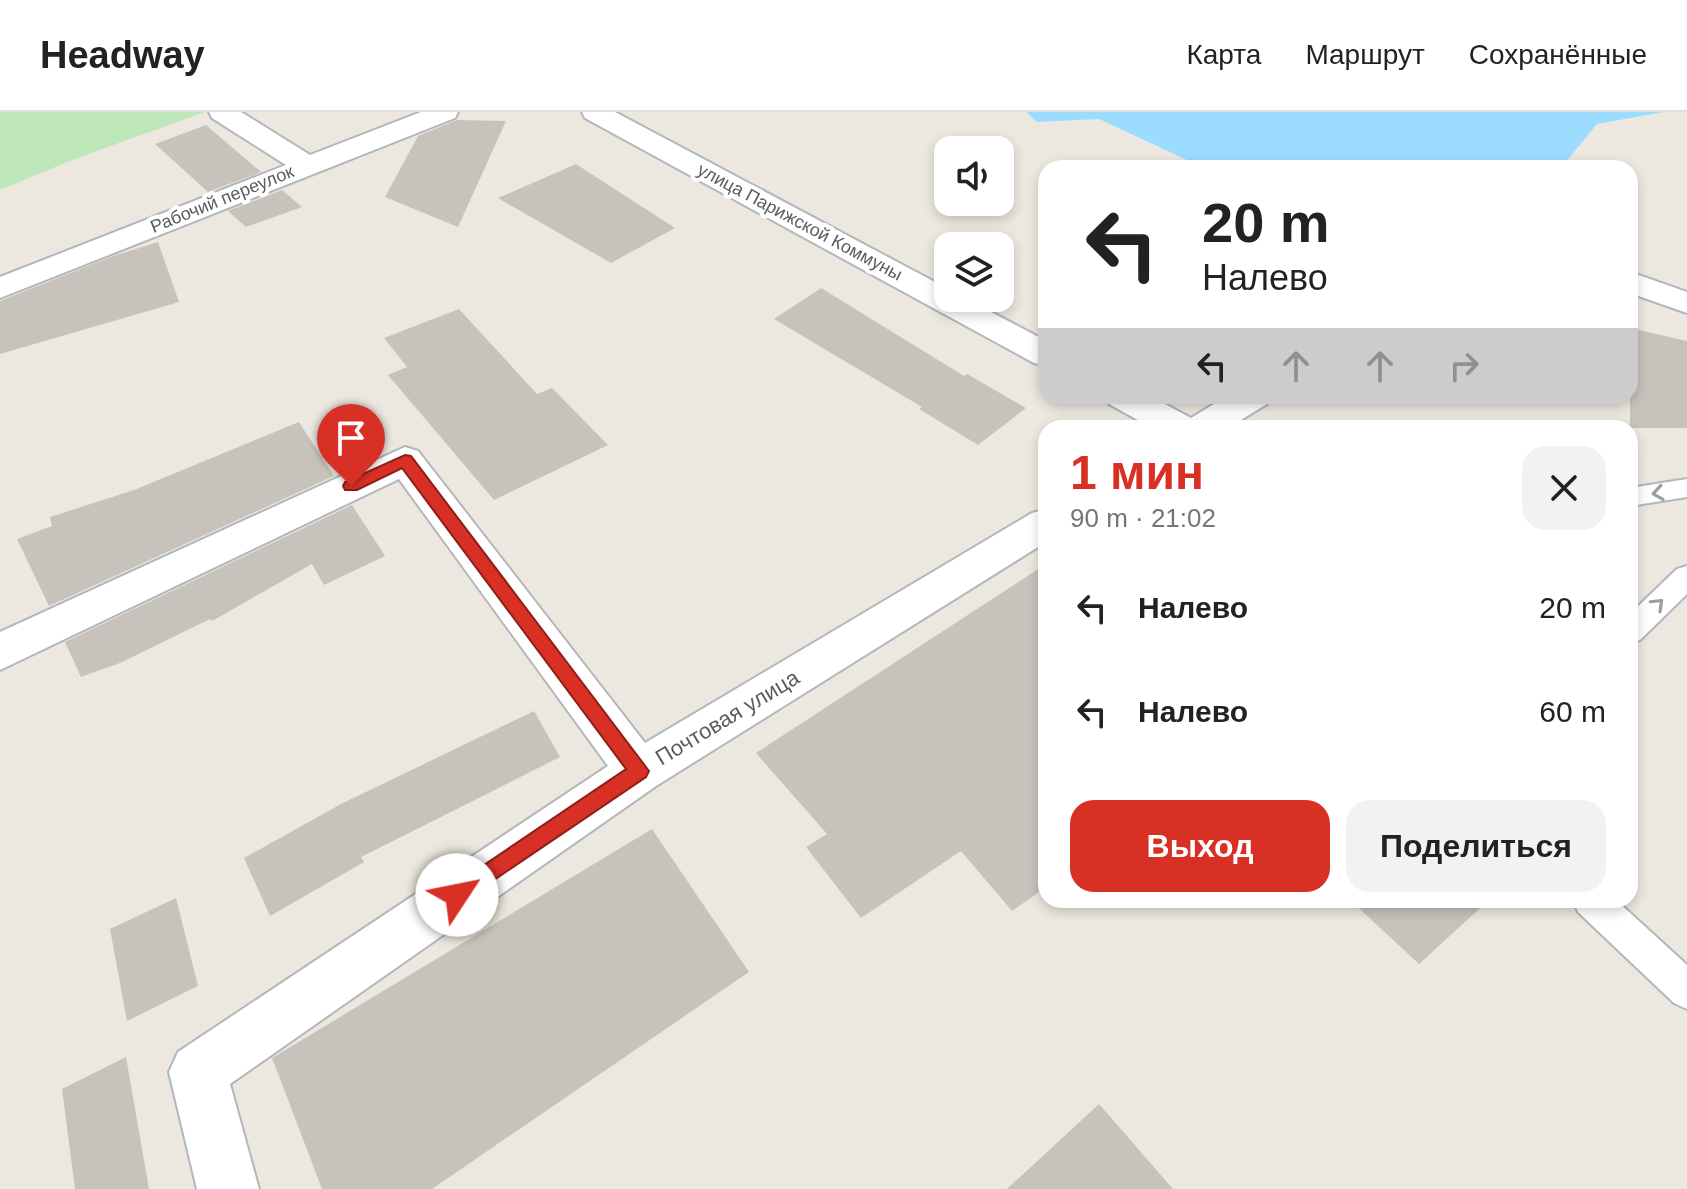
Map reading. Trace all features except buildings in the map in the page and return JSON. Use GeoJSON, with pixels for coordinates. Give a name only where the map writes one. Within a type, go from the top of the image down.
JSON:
{"type":"FeatureCollection","features":[{"type":"Feature","properties":{"kind":"street"},"geometry":{"type":"LineString","coordinates":[[222,112],[306,165]]}},
{"type":"Feature","properties":{"kind":"street","name":"Рабочий переулок"},"geometry":{"type":"LineString","coordinates":[[0,288],[445,112]]}},
{"type":"Feature","properties":{"kind":"street","name":"улица Парижской Коммуны"},"geometry":{"type":"LineString","coordinates":[[595,112],[1038,351]]}},
{"type":"Feature","properties":{"kind":"street"},"geometry":{"type":"LineString","coordinates":[[1638,285],[1687,303]]}},
{"type":"Feature","properties":{"kind":"street"},"geometry":{"type":"LineString","coordinates":[[1137,404],[1166,420]]}},
{"type":"Feature","properties":{"kind":"street"},"geometry":{"type":"LineString","coordinates":[[1214,420],[1241,404]]}},
{"type":"Feature","properties":{"kind":"street"},"geometry":{"type":"LineString","coordinates":[[0,652],[405,460],[639,771]]}},
{"type":"Feature","properties":{"kind":"street","name":"Почтовая улица"},"geometry":{"type":"LineString","coordinates":[[228,1189],[198,1072],[639,771],[1038,528]]}},
{"type":"Feature","properties":{"kind":"lane"},"geometry":{"type":"LineString","coordinates":[[1638,496],[1687,488]]}},
{"type":"Feature","properties":{"kind":"lane"},"geometry":{"type":"LineString","coordinates":[[1638,624],[1687,577]]}},
{"type":"Feature","properties":{"kind":"lane"},"geometry":{"type":"LineString","coordinates":[[1600,908],[1687,990]]}},
{"type":"Feature","properties":{"kind":"green space"},"geometry":{"type":"Polygon","coordinates":[[[0,112],[205,112],[72,160],[0,190],[0,112]]]}},
{"type":"Feature","properties":{"kind":"water"},"geometry":{"type":"Polygon","coordinates":[[[1026,112],[1664,112],[1597,124],[1567,160],[1187,160],[1099,119],[1037,122],[1026,112]]]}},
{"type":"Feature","properties":{"kind":"route"},"geometry":{"type":"LineString","coordinates":[[351,486],[405,460],[639,771],[457,895]]}}]}
